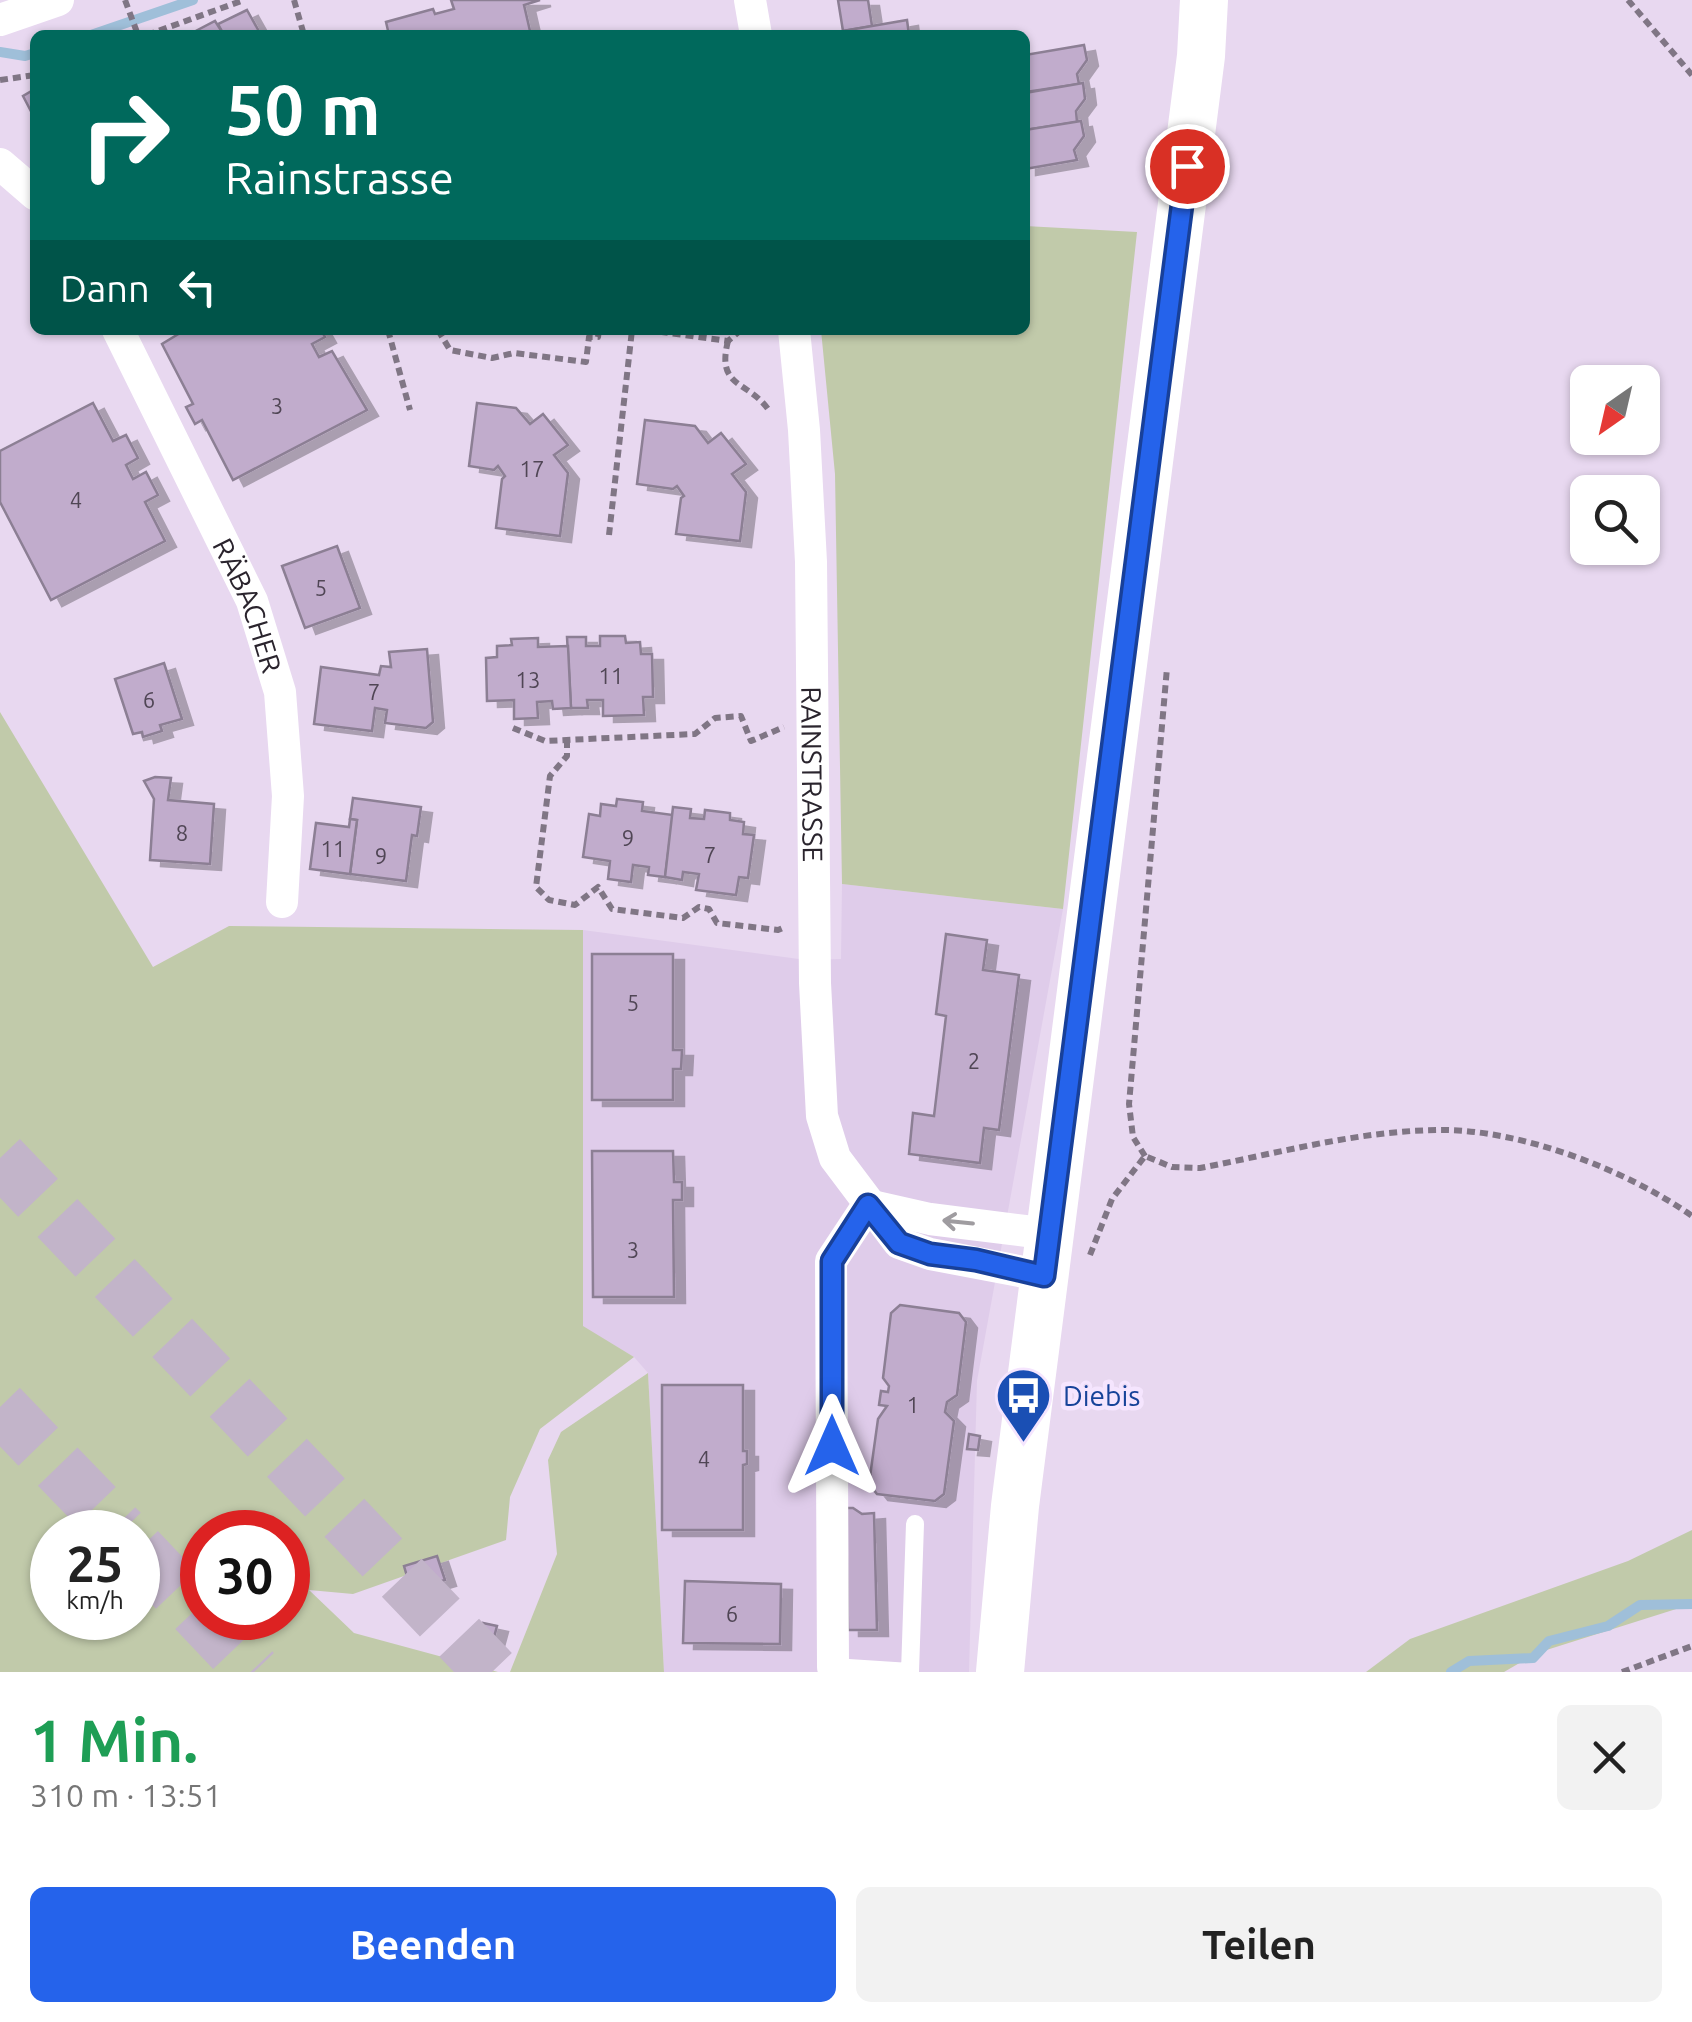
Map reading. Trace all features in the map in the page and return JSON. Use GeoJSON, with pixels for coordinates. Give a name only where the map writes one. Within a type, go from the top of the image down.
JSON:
{"type":"FeatureCollection","features":[{"type":"Feature","properties":{"kind":"main road"},"geometry":{"type":"LineString","coordinates":[[1000,1672],[1014,1506],[1061,1257],[1201,56],[1204,0]]}},
{"type":"Feature","properties":{"kind":"street"},"geometry":{"type":"LineString","coordinates":[[0,20],[58,0]]}},
{"type":"Feature","properties":{"kind":"street"},"geometry":{"type":"LineString","coordinates":[[750,0],[755,30]]}},
{"type":"Feature","properties":{"kind":"street"},"geometry":{"type":"LineString","coordinates":[[0,164],[30,190]]}},
{"type":"Feature","properties":{"kind":"street","name":"RÄBACHER"},"geometry":{"type":"LineString","coordinates":[[120,335],[252,601],[280,692],[288,796],[282,902]]}},
{"type":"Feature","properties":{"kind":"street","name":"RAINSTRASSE"},"geometry":{"type":"LineString","coordinates":[[794,335],[811,562],[815,983],[822,1116],[836,1158],[899,1243],[930,1254],[976,1260],[1061,1257]]}},
{"type":"Feature","properties":{"kind":"street"},"geometry":{"type":"LineString","coordinates":[[834,1667],[832,1261],[868,1205],[1061,1257]]}},
{"type":"Feature","properties":{"kind":"lane"},"geometry":{"type":"LineString","coordinates":[[834,1667],[910,1672],[914,1524]]}},
{"type":"Feature","properties":{"kind":"path"},"geometry":{"type":"LineString","coordinates":[[125,0],[136,30]]}},
{"type":"Feature","properties":{"kind":"path"},"geometry":{"type":"LineString","coordinates":[[161,30],[244,0]]}},
{"type":"Feature","properties":{"kind":"path"},"geometry":{"type":"LineString","coordinates":[[294,0],[303,30]]}},
{"type":"Feature","properties":{"kind":"path"},"geometry":{"type":"LineString","coordinates":[[1628,0],[1692,75]]}},
{"type":"Feature","properties":{"kind":"path"},"geometry":{"type":"LineString","coordinates":[[0,80],[30,77]]}},
{"type":"Feature","properties":{"kind":"path"},"geometry":{"type":"LineString","coordinates":[[389,335],[410,410]]}},
{"type":"Feature","properties":{"kind":"path"},"geometry":{"type":"LineString","coordinates":[[441,335],[450,350],[492,358],[514,353],[586,362],[589,336],[598,335]]}},
{"type":"Feature","properties":{"kind":"path"},"geometry":{"type":"LineString","coordinates":[[609,535],[631,335]]}},
{"type":"Feature","properties":{"kind":"path"},"geometry":{"type":"LineString","coordinates":[[684,335],[728,341]]}},
{"type":"Feature","properties":{"kind":"path"},"geometry":{"type":"LineString","coordinates":[[735,335],[728,341],[724,359],[727,373],[748,393]]}},
{"type":"Feature","properties":{"kind":"path"},"geometry":{"type":"LineString","coordinates":[[1168,650],[1130,1104],[1133,1137],[1145,1156],[1172,1167],[1200,1168],[1392,1133],[1500,1136],[1620,1176],[1692,1216]]}},
{"type":"Feature","properties":{"kind":"path"},"geometry":{"type":"LineString","coordinates":[[513,728],[545,741],[695,734],[715,718],[741,716],[751,741]]}},
{"type":"Feature","properties":{"kind":"path"},"geometry":{"type":"LineString","coordinates":[[567,740],[567,756],[550,776],[536,887],[549,900],[575,905],[598,887],[612,909],[682,918],[699,907],[709,909],[718,923],[778,930],[790,923]]}},
{"type":"Feature","properties":{"kind":"path"},"geometry":{"type":"LineString","coordinates":[[1061,1257],[1145,1156]]}},
{"type":"Feature","properties":{"kind":"path"},"geometry":{"type":"LineString","coordinates":[[1622,1672],[1692,1646]]}},
{"type":"Feature","properties":{"kind":"shaded area"},"geometry":{"type":"Polygon","coordinates":[[[842,884],[1063,909],[977,1381],[969,1672],[664,1672],[648,1373],[634,1357],[583,1327],[583,930],[806,960],[841,959],[842,884]]]}},
{"type":"Feature","properties":{"kind":"green space"},"geometry":{"type":"Polygon","coordinates":[[[1030,226],[1137,232],[1063,909],[842,884],[835,474],[821,335],[1030,335],[1030,226]]]}},
{"type":"Feature","properties":{"kind":"green space"},"geometry":{"type":"Polygon","coordinates":[[[0,712],[153,967],[229,926],[583,930],[583,1326],[634,1357],[540,1429],[510,1497],[506,1540],[353,1594],[310,1590],[310,1510],[180,1510],[180,1640],[310,1640],[310,1591],[354,1633],[498,1672],[0,1672],[0,712]]]}},
{"type":"Feature","properties":{"kind":"green space"},"geometry":{"type":"Polygon","coordinates":[[[648,1373],[664,1672],[510,1672],[557,1554],[548,1460],[561,1432],[648,1373]]]}},
{"type":"Feature","properties":{"kind":"green space"},"geometry":{"type":"Polygon","coordinates":[[[1692,1530],[1692,1604],[1537,1653],[1504,1672],[1366,1672],[1410,1639],[1628,1561],[1692,1530]]]}},
{"type":"Feature","properties":{"kind":"building"},"geometry":{"type":"Polygon","coordinates":[[[451,0],[540,0],[524,5],[530,30],[388,30],[386,22],[433,9],[435,14],[454,9],[451,0]]]}},
{"type":"Feature","properties":{"kind":"building"},"geometry":{"type":"Polygon","coordinates":[[[838,0],[868,0],[872,26],[843,30],[838,0]]]}},
{"type":"Feature","properties":{"kind":"building"},"geometry":{"type":"Polygon","coordinates":[[[247,10],[258,30],[221,30],[218,24],[247,10]]]}},
{"type":"Feature","properties":{"kind":"building"},"geometry":{"type":"Polygon","coordinates":[[[907,20],[908,30],[849,30],[907,20]]]}},
{"type":"Feature","properties":{"kind":"building"},"geometry":{"type":"Polygon","coordinates":[[[215,21],[221,30],[198,30],[215,21]]]}},
{"type":"Feature","properties":{"kind":"building"},"geometry":{"type":"Polygon","coordinates":[[[1084,45],[1087,60],[1077,74],[1079,84],[1030,91],[1030,54],[1084,45]]]}},
{"type":"Feature","properties":{"kind":"building"},"geometry":{"type":"Polygon","coordinates":[[[1083,83],[1085,99],[1076,111],[1077,122],[1030,129],[1030,92],[1083,83]]]}},
{"type":"Feature","properties":{"kind":"building"},"geometry":{"type":"Polygon","coordinates":[[[1081,121],[1084,136],[1074,150],[1077,160],[1030,168],[1030,129],[1081,121]]]}},
{"type":"Feature","properties":{"kind":"building"},"geometry":{"type":"Polygon","coordinates":[[[177,335],[324,335],[312,344],[319,357],[332,351],[367,410],[233,480],[202,420],[195,424],[186,407],[193,404],[162,344],[177,335]]]}},
{"type":"Feature","properties":{"kind":"building"},"geometry":{"type":"Polygon","coordinates":[[[93,403],[113,441],[126,435],[138,458],[126,465],[133,479],[146,472],[158,495],[145,502],[165,541],[51,600],[0,502],[0,451],[93,403]]]}},
{"type":"Feature","properties":{"kind":"building"},"geometry":{"type":"Polygon","coordinates":[[[477,403],[516,408],[530,424],[543,414],[568,445],[554,455],[568,473],[560,536],[496,528],[505,476],[498,466],[494,470],[469,466],[477,403]]]}},
{"type":"Feature","properties":{"kind":"building"},"geometry":{"type":"Polygon","coordinates":[[[645,420],[695,426],[708,443],[721,433],[746,464],[732,474],[746,492],[740,541],[676,534],[684,496],[677,486],[673,489],[637,484],[645,420]]]}},
{"type":"Feature","properties":{"kind":"building"},"geometry":{"type":"Polygon","coordinates":[[[337,546],[360,608],[305,628],[282,566],[337,546]]]}},
{"type":"Feature","properties":{"kind":"building"},"geometry":{"type":"Polygon","coordinates":[[[600,636],[625,636],[626,643],[640,642],[641,654],[652,654],[653,697],[643,697],[644,715],[603,716],[603,700],[587,700],[588,708],[571,708],[567,637],[586,637],[586,646],[600,646],[600,636]]]}},
{"type":"Feature","properties":{"kind":"building"},"geometry":{"type":"Polygon","coordinates":[[[538,638],[538,647],[568,646],[571,708],[553,709],[552,701],[537,702],[538,718],[514,719],[514,700],[487,701],[486,658],[497,657],[497,646],[512,645],[511,639],[538,638]]]}},
{"type":"Feature","properties":{"kind":"building"},"geometry":{"type":"Polygon","coordinates":[[[427,649],[433,722],[426,728],[385,723],[387,710],[375,708],[372,731],[314,724],[321,667],[379,675],[381,666],[391,667],[389,652],[427,649]]]}},
{"type":"Feature","properties":{"kind":"building"},"geometry":{"type":"Polygon","coordinates":[[[164,663],[182,719],[160,725],[162,731],[143,737],[142,732],[133,734],[115,679],[164,663]]]}},
{"type":"Feature","properties":{"kind":"building"},"geometry":{"type":"Polygon","coordinates":[[[171,778],[168,800],[214,804],[210,864],[150,860],[154,799],[144,781],[171,778]]]}},
{"type":"Feature","properties":{"kind":"building"},"geometry":{"type":"Polygon","coordinates":[[[353,798],[421,807],[417,836],[412,835],[406,881],[350,874],[357,820],[350,819],[353,798]]]}},
{"type":"Feature","properties":{"kind":"building"},"geometry":{"type":"Polygon","coordinates":[[[617,799],[643,802],[642,811],[673,815],[665,877],[648,875],[649,867],[633,865],[631,882],[608,879],[610,861],[583,857],[589,814],[600,816],[601,804],[616,806],[617,799]]]}},
{"type":"Feature","properties":{"kind":"building"},"geometry":{"type":"Polygon","coordinates":[[[673,807],[691,809],[690,818],[704,819],[705,810],[730,813],[730,820],[744,822],[743,834],[754,835],[748,878],[739,877],[736,895],[696,890],[699,874],[683,872],[682,880],[665,877],[673,807]]]}},
{"type":"Feature","properties":{"kind":"building"},"geometry":{"type":"Polygon","coordinates":[[[350,819],[357,820],[350,874],[310,869],[316,823],[349,827],[350,819]]]}},
{"type":"Feature","properties":{"kind":"building"},"geometry":{"type":"Polygon","coordinates":[[[946,934],[987,940],[983,970],[1019,975],[999,1130],[984,1128],[980,1163],[909,1154],[913,1113],[934,1116],[946,1016],[936,1014],[946,934]]]}},
{"type":"Feature","properties":{"kind":"building"},"geometry":{"type":"Polygon","coordinates":[[[592,954],[673,954],[673,1050],[682,1050],[681,1069],[673,1069],[673,1100],[592,1100],[592,954]]]}},
{"type":"Feature","properties":{"kind":"building"},"geometry":{"type":"Polygon","coordinates":[[[592,1151],[673,1151],[674,1182],[682,1182],[682,1200],[673,1200],[674,1297],[593,1297],[592,1151]]]}},
{"type":"Feature","properties":{"kind":"building"},"geometry":{"type":"Polygon","coordinates":[[[900,1305],[959,1313],[966,1322],[957,1395],[947,1402],[945,1412],[954,1421],[944,1494],[935,1501],[877,1494],[869,1484],[878,1419],[887,1406],[879,1405],[881,1391],[888,1392],[889,1386],[883,1378],[891,1313],[900,1305]]]}},
{"type":"Feature","properties":{"kind":"building"},"geometry":{"type":"Polygon","coordinates":[[[662,1385],[743,1385],[743,1451],[747,1451],[747,1464],[743,1465],[743,1530],[662,1530],[662,1385]]]}},
{"type":"Feature","properties":{"kind":"building"},"geometry":{"type":"Polygon","coordinates":[[[969,1434],[980,1436],[978,1450],[967,1449],[969,1434]]]}},
{"type":"Feature","properties":{"kind":"building"},"geometry":{"type":"Polygon","coordinates":[[[846,1508],[862,1514],[874,1513],[877,1630],[848,1630],[846,1508]]]}},
{"type":"Feature","properties":{"kind":"building"},"geometry":{"type":"Polygon","coordinates":[[[437,1556],[445,1580],[411,1590],[404,1566],[437,1556]]]}},
{"type":"Feature","properties":{"kind":"building"},"geometry":{"type":"Polygon","coordinates":[[[685,1581],[781,1584],[780,1644],[683,1643],[685,1581]]]}},
{"type":"Feature","properties":{"kind":"building"},"geometry":{"type":"Polygon","coordinates":[[[483,1623],[497,1626],[491,1648],[478,1644],[483,1623]]]}},
{"type":"Feature","properties":{"kind":"waterway"},"geometry":{"type":"LineString","coordinates":[[106,30],[193,0]]}},
{"type":"Feature","properties":{"kind":"waterway"},"geometry":{"type":"LineString","coordinates":[[0,52],[30,54]]}},
{"type":"Feature","properties":{"kind":"waterway"},"geometry":{"type":"LineString","coordinates":[[1451,1672],[1469,1661],[1533,1658],[1549,1641],[1608,1626],[1640,1605],[1692,1604]]}},
{"type":"Feature","properties":{"kind":"tunnel"},"geometry":{"type":"LineString","coordinates":[[0,1158],[492,1672]]}},
{"type":"Feature","properties":{"kind":"tunnel"},"geometry":{"type":"LineString","coordinates":[[0,1407],[100,1510]]}},
{"type":"Feature","properties":{"kind":"tunnel"},"geometry":{"type":"LineString","coordinates":[[160,1573],[254,1672]]}},
{"type":"Feature","properties":{"kind":"place","name":"Diebis"},"geometry":{"type":"Point","coordinates":[1024,1444]}},
{"type":"Feature","properties":{"kind":"route"},"geometry":{"type":"LineString","coordinates":[[832,1446],[832,1261],[868,1205],[899,1243],[930,1254],[1044,1276],[1187,166]]}}]}
